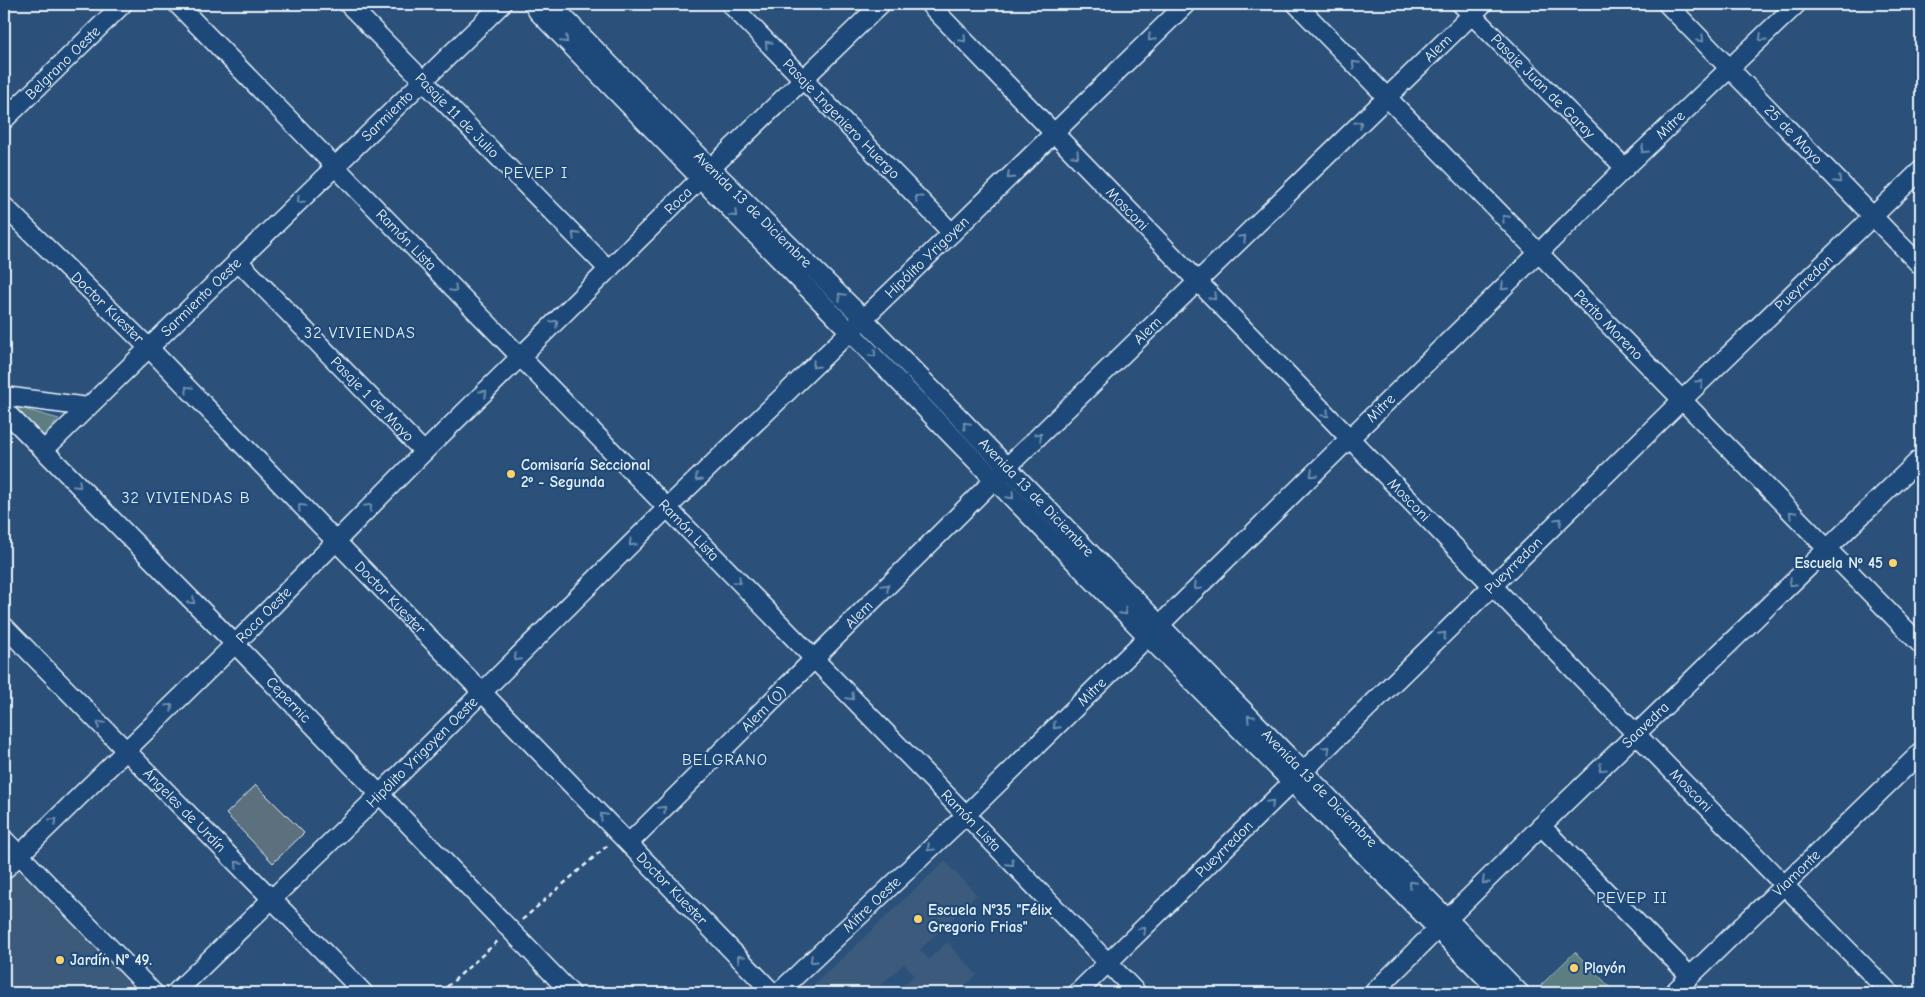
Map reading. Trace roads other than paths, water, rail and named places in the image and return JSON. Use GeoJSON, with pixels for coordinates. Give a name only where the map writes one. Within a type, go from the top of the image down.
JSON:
{"type":"FeatureCollection","features":[{"type":"Feature","properties":{"kind":"street","name":"Belgrano Oeste"},"geometry":{"type":"LineString","coordinates":[[4,120],[123,4]]}},
{"type":"Feature","properties":{"kind":"street","name":"Ramón Lista"},"geometry":{"type":"LineString","coordinates":[[176,4],[1137,993]]}},
{"type":"Feature","properties":{"kind":"street","name":"Pasaje 11 de Julio"},"geometry":{"type":"LineString","coordinates":[[348,4],[609,270]]}},
{"type":"Feature","properties":{"kind":"street","name":"Sarmiento"},"geometry":{"type":"LineString","coordinates":[[335,166],[502,4]]}},
{"type":"Feature","properties":{"kind":"street","name":"Avenida 13 de Diciembre"},"geometry":{"type":"LineString","coordinates":[[533,4],[538,12],[706,174],[863,318],[1001,473],[1442,924],[1501,993]]}},
{"type":"Feature","properties":{"kind":"street","name":"Avenida 13 de Diciembre"},"geometry":{"type":"LineString","coordinates":[[551,4],[850,331],[1001,473]]}},
{"type":"Feature","properties":{"kind":"street","name":"Pasaje Ingeniero Huergo"},"geometry":{"type":"LineString","coordinates":[[730,4],[952,234]]}},
{"type":"Feature","properties":{"kind":"street","name":"Roca"},"geometry":{"type":"LineString","coordinates":[[520,357],[882,4]]}},
{"type":"Feature","properties":{"kind":"street","name":"Mosconi"},"geometry":{"type":"LineString","coordinates":[[929,4],[1637,735],[1890,993]]}},
{"type":"Feature","properties":{"kind":"street","name":"Hipólito Yrigoyen"},"geometry":{"type":"LineString","coordinates":[[667,508],[952,234],[1186,4]]}},
{"type":"Feature","properties":{"kind":"street","name":"Perito Moreno"},"geometry":{"type":"LineString","coordinates":[[1296,4],[1921,646]]}},
{"type":"Feature","properties":{"kind":"street","name":"25 de Mayo"},"geometry":{"type":"LineString","coordinates":[[1667,4],[1921,266]]}},
{"type":"Feature","properties":{"kind":"street","name":"Mitre"},"geometry":{"type":"LineString","coordinates":[[966,815],[1625,168],[1797,4]]}},
{"type":"Feature","properties":{"kind":"street","name":"Alem"},"geometry":{"type":"LineString","coordinates":[[814,659],[1001,473],[1386,97],[1472,7]]}},
{"type":"Feature","properties":{"kind":"street","name":"Pasaje Juan de Garay"},"geometry":{"type":"LineString","coordinates":[[1472,7],[1625,168]]}},
{"type":"Feature","properties":{"kind":"street","name":"Sarmiento Oeste"},"geometry":{"type":"LineString","coordinates":[[44,450],[335,166]]}},
{"type":"Feature","properties":{"kind":"street","name":"Pueyrredon"},"geometry":{"type":"LineString","coordinates":[[1077,993],[1682,400],[1921,170]]}},
{"type":"Feature","properties":{"kind":"street","name":"Doctor Kuester"},"geometry":{"type":"LineString","coordinates":[[4,206],[148,348],[774,993]]}},
{"type":"Feature","properties":{"kind":"street","name":"Pasaje 1 de Mayo"},"geometry":{"type":"LineString","coordinates":[[238,260],[424,452]]}},
{"type":"Feature","properties":{"kind":"street","name":"Roca Oeste"},"geometry":{"type":"LineString","coordinates":[[4,870],[235,644],[520,357]]}},
{"type":"Feature","properties":{"kind":"street"},"geometry":{"type":"LineString","coordinates":[[4,396],[88,407]]}},
{"type":"Feature","properties":{"kind":"street","name":"Cepernic"},"geometry":{"type":"LineString","coordinates":[[4,410],[235,644],[509,931],[571,993]]}},
{"type":"Feature","properties":{"kind":"street","name":"Saavedra"},"geometry":{"type":"LineString","coordinates":[[1372,993],[1541,826],[1921,458]]}},
{"type":"Feature","properties":{"kind":"street","name":"Hipólito Yrigoyen Oeste"},"geometry":{"type":"LineString","coordinates":[[175,993],[379,795],[667,508]]}},
{"type":"Feature","properties":{"kind":"street","name":"Ángeles de Urdín"},"geometry":{"type":"LineString","coordinates":[[4,626],[364,993]]}},
{"type":"Feature","properties":{"kind":"street","name":"Alem (O)"},"geometry":{"type":"LineString","coordinates":[[625,838],[814,659]]}},
{"type":"Feature","properties":{"kind":"street","name":"Viamonte"},"geometry":{"type":"LineString","coordinates":[[1673,993],[1921,752]]}},
{"type":"Feature","properties":{"kind":"street","name":"Mitre Oeste"},"geometry":{"type":"LineString","coordinates":[[778,993],[966,815]]}},
{"type":"Feature","properties":{"kind":"street"},"geometry":{"type":"LineString","coordinates":[[1541,826],[1690,976]]}},
{"type":"Feature","properties":{"kind":"street"},"geometry":{"type":"LineString","coordinates":[[4,839],[154,993]]}},
{"type":"Feature","properties":{"kind":"street","name":"Avenida 13 de Diciembre"},"geometry":{"type":"LineString","coordinates":[[1442,924],[1520,993]]}},
{"type":"Feature","properties":{"kind":"place","name":"Comisaría Seccional 2º - Segunda"},"geometry":{"type":"Point","coordinates":[511,474]}},
{"type":"Feature","properties":{"kind":"place","name":"Escuela Nº 45"},"geometry":{"type":"Point","coordinates":[1893,563]}},
{"type":"Feature","properties":{"kind":"place","name":"Escuela N°35 \"Félix Gregorio Frias\""},"geometry":{"type":"Point","coordinates":[918,919]}},
{"type":"Feature","properties":{"kind":"place","name":"Jardín N° 49."},"geometry":{"type":"Point","coordinates":[60,960]}},
{"type":"Feature","properties":{"kind":"place","name":"Playón"},"geometry":{"type":"Point","coordinates":[1574,968]}},
{"type":"Feature","properties":{"kind":"district","name":"PEVEP I"},"geometry":{"type":"Point","coordinates":[536,173]}},
{"type":"Feature","properties":{"kind":"district","name":"32 VIVIENDAS"},"geometry":{"type":"Point","coordinates":[360,333]}},
{"type":"Feature","properties":{"kind":"district","name":"32 VIVIENDAS B"},"geometry":{"type":"Point","coordinates":[186,498]}},
{"type":"Feature","properties":{"kind":"district","name":"BELGRANO"},"geometry":{"type":"Point","coordinates":[725,760]}},
{"type":"Feature","properties":{"kind":"district","name":"PEVEP II"},"geometry":{"type":"Point","coordinates":[1632,898]}}]}
